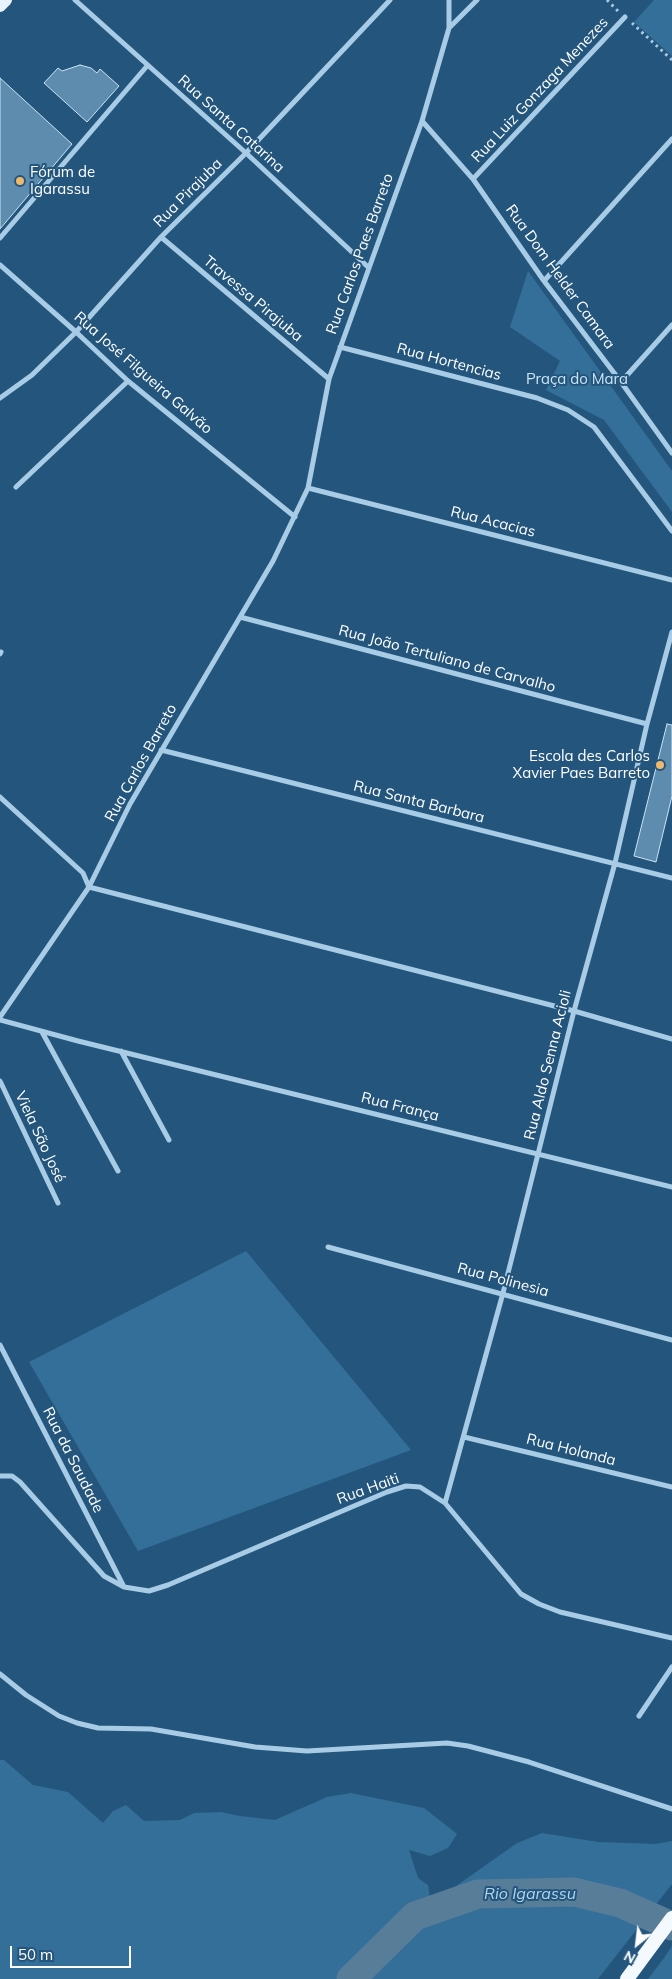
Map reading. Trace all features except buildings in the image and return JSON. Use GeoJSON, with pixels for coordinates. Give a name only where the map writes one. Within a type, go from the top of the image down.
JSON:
{"type":"FeatureCollection","features":[{"type":"Feature","properties":{"kind":"highway"},"geometry":{"type":"LineString","coordinates":[[627,1979],[672,1918]]}},
{"type":"Feature","properties":{"kind":"main road"},"geometry":{"type":"LineString","coordinates":[[0,6],[6,0]]}},
{"type":"Feature","properties":{"kind":"street","name":"Rua Santa Catarina"},"geometry":{"type":"LineString","coordinates":[[75,0],[246,153],[368,267]]}},
{"type":"Feature","properties":{"kind":"street","name":"Rua Pirajuba"},"geometry":{"type":"LineString","coordinates":[[0,398],[32,375],[76,332],[161,237],[246,153],[390,0]]}},
{"type":"Feature","properties":{"kind":"street","name":"Rua Carlos Paes Barreto"},"geometry":{"type":"LineString","coordinates":[[295,517],[308,488],[329,379],[422,121],[449,28],[449,0]]}},
{"type":"Feature","properties":{"kind":"street"},"geometry":{"type":"LineString","coordinates":[[449,28],[477,0]]}},
{"type":"Feature","properties":{"kind":"street","name":"Rua Luiz Gonzaga Menezes"},"geometry":{"type":"LineString","coordinates":[[474,179],[625,17]]}},
{"type":"Feature","properties":{"kind":"street"},"geometry":{"type":"LineString","coordinates":[[0,238],[147,66]]}},
{"type":"Feature","properties":{"kind":"street","name":"Rua Dom Helder Camara"},"geometry":{"type":"LineString","coordinates":[[422,121],[474,179],[544,281],[622,382],[672,453]]}},
{"type":"Feature","properties":{"kind":"street"},"geometry":{"type":"LineString","coordinates":[[544,281],[672,139]]}},
{"type":"Feature","properties":{"kind":"street","name":"Travessa Pirajuba"},"geometry":{"type":"LineString","coordinates":[[161,237],[329,379]]}},
{"type":"Feature","properties":{"kind":"street","name":"Rua José Filgueira Galvão"},"geometry":{"type":"LineString","coordinates":[[0,265],[128,381],[295,517]]}},
{"type":"Feature","properties":{"kind":"street"},"geometry":{"type":"LineString","coordinates":[[622,382],[672,325]]}},
{"type":"Feature","properties":{"kind":"street","name":"Rua Hortencias"},"geometry":{"type":"LineString","coordinates":[[340,347],[537,398],[568,410],[594,426],[672,530]]}},
{"type":"Feature","properties":{"kind":"street"},"geometry":{"type":"LineString","coordinates":[[16,487],[128,381]]}},
{"type":"Feature","properties":{"kind":"street","name":"Rua Acacias"},"geometry":{"type":"LineString","coordinates":[[308,488],[672,580]]}},
{"type":"Feature","properties":{"kind":"street","name":"Rua Carlos Barreto"},"geometry":{"type":"LineString","coordinates":[[0,1019],[89,887],[130,804],[273,561],[295,517]]}},
{"type":"Feature","properties":{"kind":"street","name":"Rua João Tertuliano de Carvalho"},"geometry":{"type":"LineString","coordinates":[[240,617],[647,724]]}},
{"type":"Feature","properties":{"kind":"street","name":"Rua Aldo Senna Acioli"},"geometry":{"type":"LineString","coordinates":[[444,1503],[503,1293],[574,1012],[615,863],[647,724],[672,632]]}},
{"type":"Feature","properties":{"kind":"street","name":"Rua Santa Barbara"},"geometry":{"type":"LineString","coordinates":[[161,750],[672,878]]}},
{"type":"Feature","properties":{"kind":"street"},"geometry":{"type":"LineString","coordinates":[[0,796],[83,873],[89,887],[672,1039]]}},
{"type":"Feature","properties":{"kind":"street","name":"Rua França"},"geometry":{"type":"LineString","coordinates":[[0,1019],[121,1052],[672,1187]]}},
{"type":"Feature","properties":{"kind":"street"},"geometry":{"type":"LineString","coordinates":[[42,1032],[118,1171]]}},
{"type":"Feature","properties":{"kind":"street"},"geometry":{"type":"LineString","coordinates":[[121,1052],[169,1140]]}},
{"type":"Feature","properties":{"kind":"street","name":"Viela São José"},"geometry":{"type":"LineString","coordinates":[[0,1081],[58,1203]]}},
{"type":"Feature","properties":{"kind":"street","name":"Rua Polinesia"},"geometry":{"type":"LineString","coordinates":[[328,1247],[672,1340]]}},
{"type":"Feature","properties":{"kind":"street","name":"Rua da Saudade"},"geometry":{"type":"LineString","coordinates":[[0,1345],[124,1587]]}},
{"type":"Feature","properties":{"kind":"street","name":"Rua Holanda"},"geometry":{"type":"LineString","coordinates":[[464,1437],[672,1487]]}},
{"type":"Feature","properties":{"kind":"street"},"geometry":{"type":"LineString","coordinates":[[0,1476],[12,1476],[20,1482],[104,1576],[124,1587]]}},
{"type":"Feature","properties":{"kind":"street","name":"Rua Haiti"},"geometry":{"type":"LineString","coordinates":[[124,1587],[138,1591],[149,1591],[168,1585],[387,1492],[406,1486],[420,1487],[444,1503],[520,1594],[560,1612],[672,1638]]}},
{"type":"Feature","properties":{"kind":"street"},"geometry":{"type":"LineString","coordinates":[[639,1716],[672,1667]]}},
{"type":"Feature","properties":{"kind":"street"},"geometry":{"type":"LineString","coordinates":[[0,1674],[26,1695],[59,1716],[76,1723],[98,1728],[151,1729],[255,1747],[307,1751],[447,1743],[468,1746],[529,1762],[672,1809]]}},
{"type":"Feature","properties":{"kind":"path"},"geometry":{"type":"LineString","coordinates":[[606,0],[672,60]]}},
{"type":"Feature","properties":{"kind":"green space"},"geometry":{"type":"Polygon","coordinates":[[[654,0],[672,0],[672,56],[634,22],[654,0]]]}},
{"type":"Feature","properties":{"kind":"green space","name":"Praça do Mara"},"geometry":{"type":"Polygon","coordinates":[[[528,271],[672,471],[672,512],[604,420],[546,390],[560,361],[510,327],[528,271]]]}},
{"type":"Feature","properties":{"kind":"green space"},"geometry":{"type":"Polygon","coordinates":[[[246,1251],[411,1450],[138,1551],[29,1362],[246,1251]]]}},
{"type":"Feature","properties":{"kind":"green space"},"geometry":{"type":"Polygon","coordinates":[[[0,1760],[4,1760],[33,1785],[68,1792],[103,1823],[113,1811],[126,1805],[144,1821],[180,1820],[194,1813],[221,1812],[275,1820],[327,1797],[351,1793],[424,1808],[457,1834],[448,1848],[430,1856],[409,1850],[418,1878],[428,1885],[430,1899],[442,1896],[517,1843],[542,1833],[598,1842],[655,1844],[672,1841],[672,1884],[598,1979],[0,1979],[0,1760]]]}},
{"type":"Feature","properties":{"kind":"green space"},"geometry":{"type":"Polygon","coordinates":[[[672,1946],[672,1979],[648,1979],[664,1958],[672,1946]]]}},
{"type":"Feature","properties":{"kind":"waterway","name":"Rio Igarassu"},"geometry":{"type":"LineString","coordinates":[[351,1979],[415,1916],[478,1894],[574,1892],[620,1903],[672,1926]]}},
{"type":"Feature","properties":{"kind":"place","name":"Fórum de Igarassu"},"geometry":{"type":"Point","coordinates":[20,181]}},
{"type":"Feature","properties":{"kind":"place","name":"Escola des Carlos Xavier Paes Barreto"},"geometry":{"type":"Point","coordinates":[660,765]}}]}
